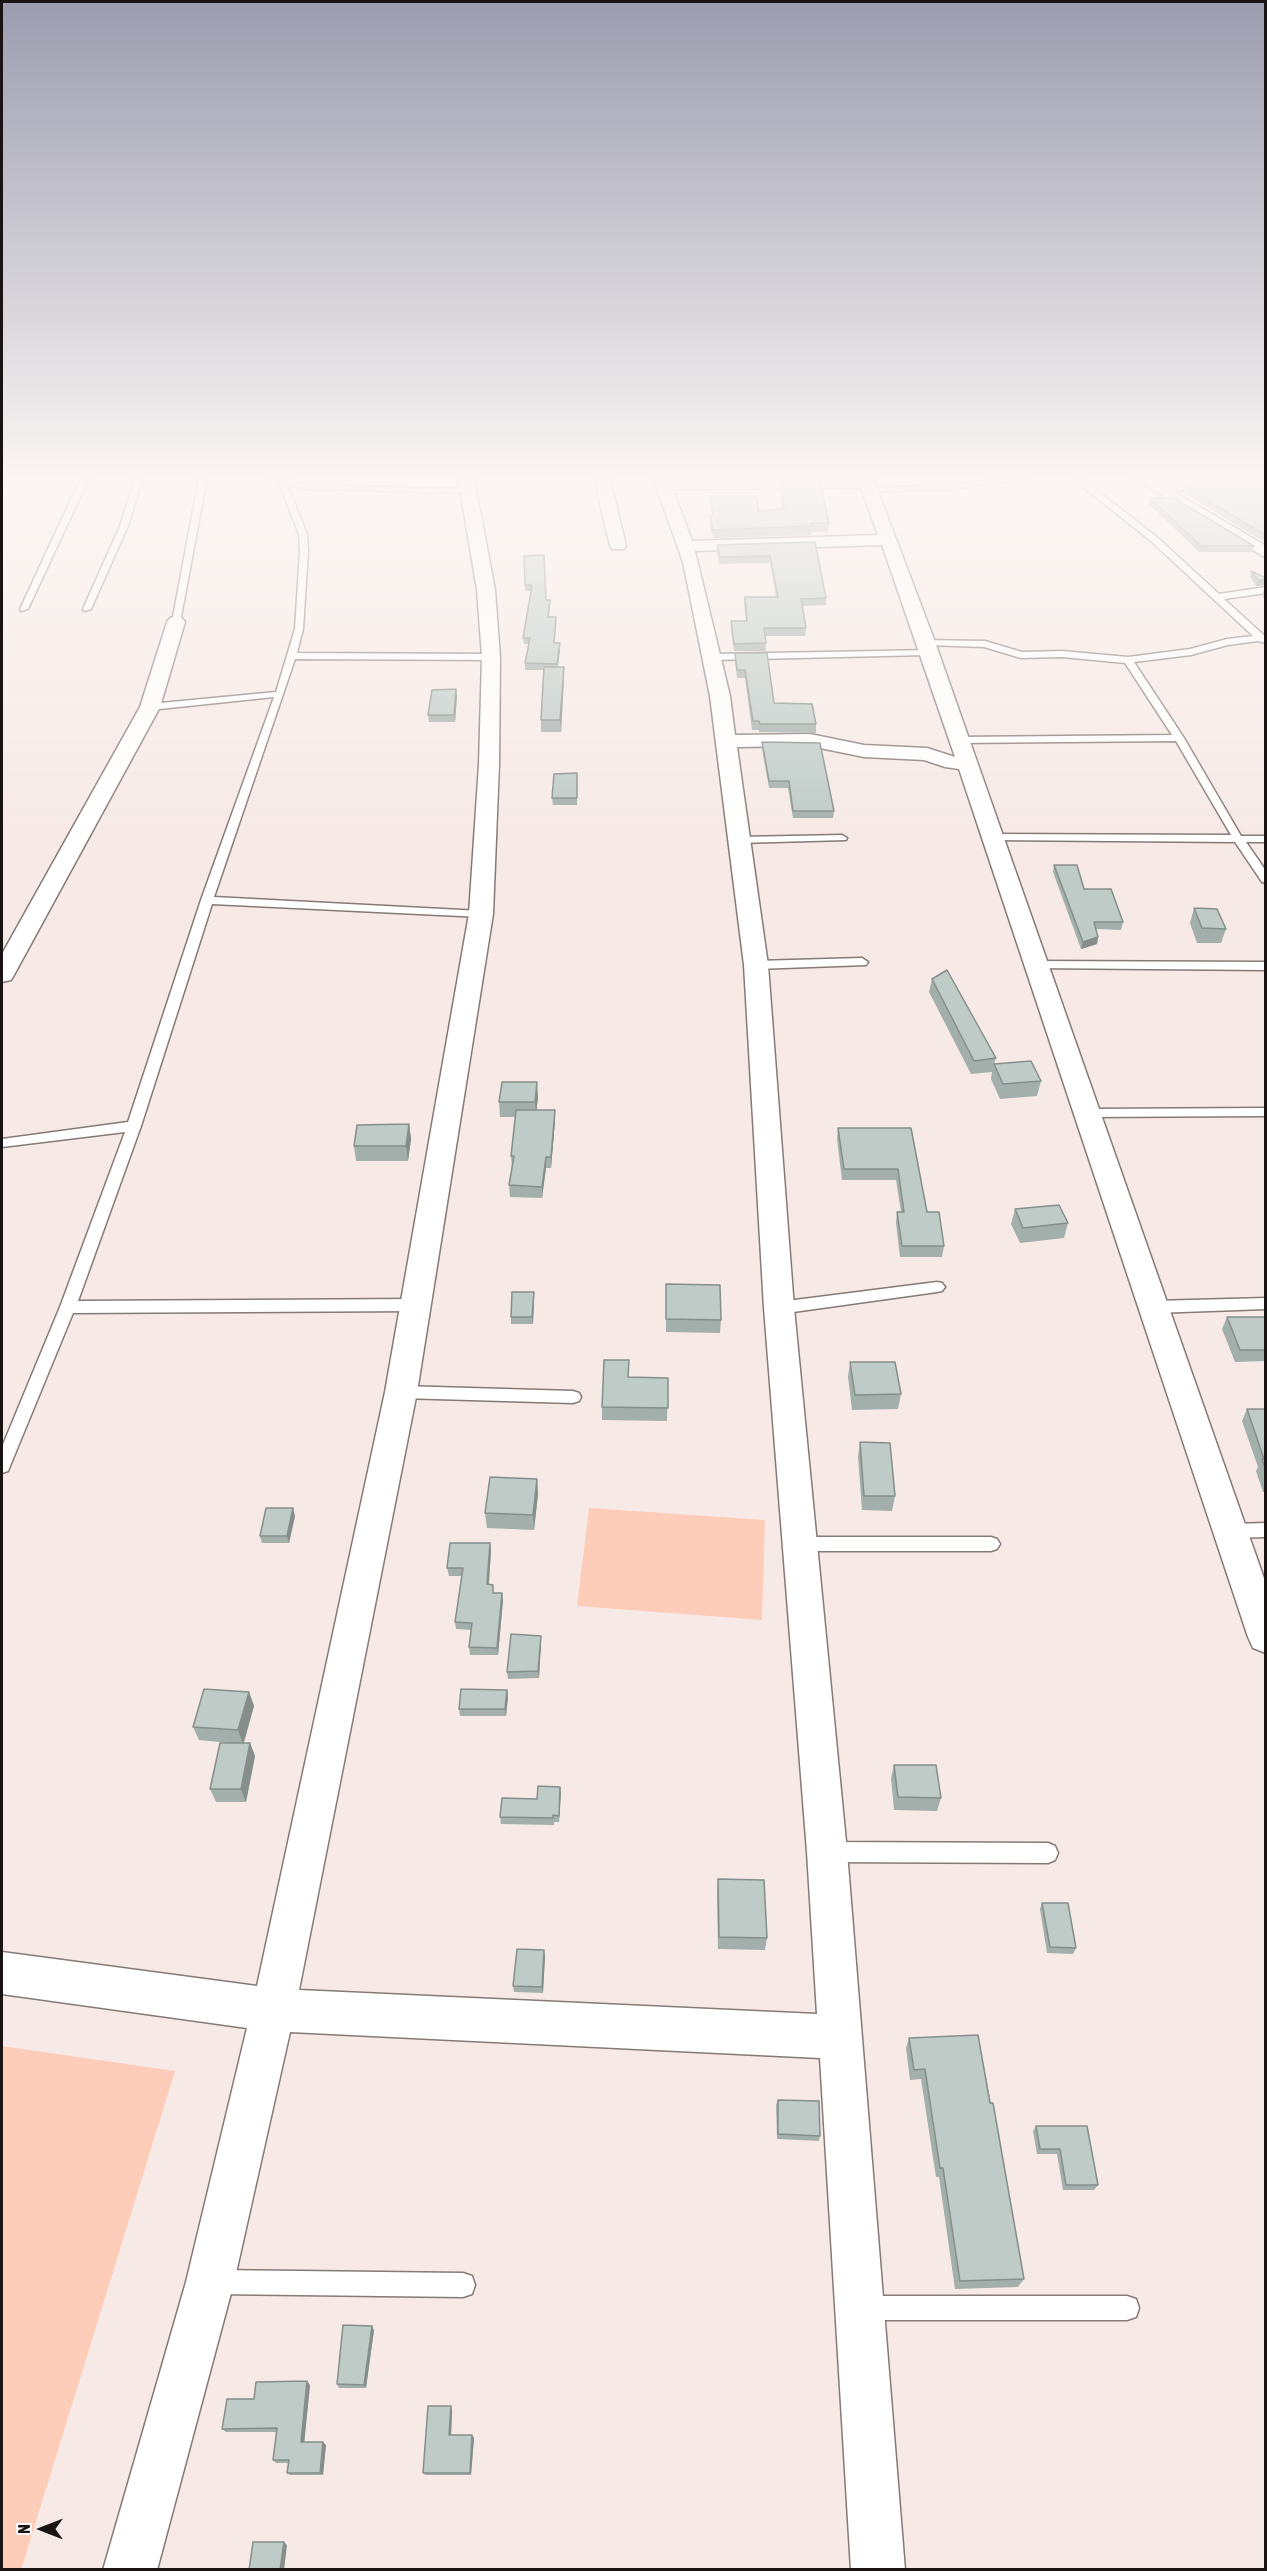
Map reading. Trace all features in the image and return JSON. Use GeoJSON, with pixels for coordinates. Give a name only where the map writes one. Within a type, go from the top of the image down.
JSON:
{"type":"FeatureCollection","features":[{"type":"Feature","properties":{"kind":"street"},"geometry":{"type":"LineString","coordinates":[[130,2570],[210,2282],[273,2010],[417,1305],[480,914],[489,764],[491,657],[487,598]]}},
{"type":"Feature","properties":{"kind":"street"},"geometry":{"type":"LineString","coordinates":[[699,598],[720,696],[756,965],[779,1308],[827,1852],[878,2570]]}},
{"type":"Feature","properties":{"kind":"street"},"geometry":{"type":"LineString","coordinates":[[908,598],[1266,1637]]}},
{"type":"Feature","properties":{"kind":"street"},"geometry":{"type":"LineString","coordinates":[[2,975],[150,707],[176,622]]}},
{"type":"Feature","properties":{"kind":"street"},"geometry":{"type":"LineString","coordinates":[[725,741],[810,740],[864,751],[927,753],[952,763],[962,751]]}},
{"type":"Feature","properties":{"kind":"street"},"geometry":{"type":"LineString","coordinates":[[2,1973],[273,2010],[841,2037]]}},
{"type":"Feature","properties":{"kind":"lane"},"geometry":{"type":"LineString","coordinates":[[24,609],[29,598]]}},
{"type":"Feature","properties":{"kind":"lane"},"geometry":{"type":"LineString","coordinates":[[87,609],[92,598]]}},
{"type":"Feature","properties":{"kind":"lane"},"geometry":{"type":"LineString","coordinates":[[176,622],[181,598]]}},
{"type":"Feature","properties":{"kind":"lane"},"geometry":{"type":"LineString","coordinates":[[2,1466],[68,1306],[134,1126],[207,900],[280,694],[299,628],[301,598]]}},
{"type":"Feature","properties":{"kind":"lane"},"geometry":{"type":"LineString","coordinates":[[1219,598],[1262,640]]}},
{"type":"Feature","properties":{"kind":"lane"},"geometry":{"type":"LineString","coordinates":[[712,657],[985,644],[1021,655],[1062,654],[1128,660],[1191,652],[1227,642],[1262,640]]}},
{"type":"Feature","properties":{"kind":"lane"},"geometry":{"type":"LineString","coordinates":[[291,656],[491,657]]}},
{"type":"Feature","properties":{"kind":"lane"},"geometry":{"type":"LineString","coordinates":[[1128,660],[1179,738],[1238,839],[1266,880]]}},
{"type":"Feature","properties":{"kind":"lane"},"geometry":{"type":"LineString","coordinates":[[150,707],[280,694]]}},
{"type":"Feature","properties":{"kind":"lane"},"geometry":{"type":"LineString","coordinates":[[962,751],[1179,738]]}},
{"type":"Feature","properties":{"kind":"lane"},"geometry":{"type":"LineString","coordinates":[[992,837],[1266,839]]}},
{"type":"Feature","properties":{"kind":"lane"},"geometry":{"type":"LineString","coordinates":[[739,840],[842,838]]}},
{"type":"Feature","properties":{"kind":"lane"},"geometry":{"type":"LineString","coordinates":[[207,900],[480,914]]}},
{"type":"Feature","properties":{"kind":"lane"},"geometry":{"type":"LineString","coordinates":[[756,965],[862,962]]}},
{"type":"Feature","properties":{"kind":"lane"},"geometry":{"type":"LineString","coordinates":[[1035,965],[1266,966]]}},
{"type":"Feature","properties":{"kind":"lane"},"geometry":{"type":"LineString","coordinates":[[1086,1113],[1266,1112]]}},
{"type":"Feature","properties":{"kind":"lane"},"geometry":{"type":"LineString","coordinates":[[2,1143],[134,1126]]}},
{"type":"Feature","properties":{"kind":"lane"},"geometry":{"type":"LineString","coordinates":[[779,1308],[937,1287]]}},
{"type":"Feature","properties":{"kind":"lane"},"geometry":{"type":"LineString","coordinates":[[1154,1307],[1266,1303]]}},
{"type":"Feature","properties":{"kind":"lane"},"geometry":{"type":"LineString","coordinates":[[68,1306],[417,1305]]}},
{"type":"Feature","properties":{"kind":"lane"},"geometry":{"type":"LineString","coordinates":[[401,1392],[573,1397]]}},
{"type":"Feature","properties":{"kind":"lane"},"geometry":{"type":"LineString","coordinates":[[1230,1531],[1266,1530]]}},
{"type":"Feature","properties":{"kind":"lane"},"geometry":{"type":"LineString","coordinates":[[800,1544],[991,1544]]}},
{"type":"Feature","properties":{"kind":"lane"},"geometry":{"type":"LineString","coordinates":[[827,1852],[1048,1853]]}},
{"type":"Feature","properties":{"kind":"lane"},"geometry":{"type":"LineString","coordinates":[[210,2282],[463,2285]]}},
{"type":"Feature","properties":{"kind":"lane"},"geometry":{"type":"LineString","coordinates":[[861,2308],[1127,2308]]}},
{"type":"Feature","properties":{"kind":"shaded area"},"geometry":{"type":"Polygon","coordinates":[[[589,1508],[765,1520],[762,1620],[577,1606],[589,1508]]]}},
{"type":"Feature","properties":{"kind":"shaded area"},"geometry":{"type":"Polygon","coordinates":[[[2,2046],[175,2071],[21,2570],[2,2569],[2,2046]]]}},
{"type":"Feature","properties":{"kind":"building"},"geometry":{"type":"Polygon","coordinates":[[[530,598],[550,600],[548,617],[556,617],[554,643],[560,643],[557,664],[525,663],[530,638],[523,638],[530,598]]]}},
{"type":"Feature","properties":{"kind":"building"},"geometry":{"type":"Polygon","coordinates":[[[745,598],[826,598],[801,599],[806,628],[764,628],[766,643],[734,644],[731,621],[747,621],[745,598]]]}},
{"type":"Feature","properties":{"kind":"building"},"geometry":{"type":"Polygon","coordinates":[[[735,653],[767,653],[774,703],[812,704],[816,724],[760,724],[759,721],[753,721],[745,670],[737,670],[735,653]]]}},
{"type":"Feature","properties":{"kind":"building"},"geometry":{"type":"Polygon","coordinates":[[[544,667],[564,667],[560,720],[541,720],[544,667]]]}},
{"type":"Feature","properties":{"kind":"building"},"geometry":{"type":"Polygon","coordinates":[[[456,689],[454,715],[428,715],[432,690],[456,689]]]}},
{"type":"Feature","properties":{"kind":"building"},"geometry":{"type":"Polygon","coordinates":[[[762,742],[820,743],[834,811],[793,811],[789,781],[769,781],[762,742]]]}},
{"type":"Feature","properties":{"kind":"building"},"geometry":{"type":"Polygon","coordinates":[[[577,773],[577,798],[552,798],[554,774],[577,773]]]}},
{"type":"Feature","properties":{"kind":"building"},"geometry":{"type":"Polygon","coordinates":[[[1054,865],[1077,865],[1084,889],[1111,889],[1123,922],[1094,922],[1098,937],[1083,942],[1054,865]]]}},
{"type":"Feature","properties":{"kind":"building"},"geometry":{"type":"Polygon","coordinates":[[[1194,908],[1217,909],[1226,929],[1202,928],[1194,908]]]}},
{"type":"Feature","properties":{"kind":"building"},"geometry":{"type":"Polygon","coordinates":[[[947,970],[996,1058],[974,1061],[932,979],[947,970]]]}},
{"type":"Feature","properties":{"kind":"building"},"geometry":{"type":"Polygon","coordinates":[[[1031,1061],[1041,1081],[1003,1084],[994,1064],[1031,1061]]]}},
{"type":"Feature","properties":{"kind":"building"},"geometry":{"type":"Polygon","coordinates":[[[502,1082],[537,1082],[535,1102],[499,1102],[502,1082]]]}},
{"type":"Feature","properties":{"kind":"building"},"geometry":{"type":"Polygon","coordinates":[[[516,1110],[555,1110],[551,1157],[546,1157],[542,1187],[509,1185],[514,1156],[511,1156],[516,1110]]]}},
{"type":"Feature","properties":{"kind":"building"},"geometry":{"type":"Polygon","coordinates":[[[409,1124],[406,1146],[354,1146],[357,1125],[409,1124]]]}},
{"type":"Feature","properties":{"kind":"building"},"geometry":{"type":"Polygon","coordinates":[[[838,1128],[911,1128],[927,1212],[939,1212],[944,1246],[902,1246],[897,1212],[904,1212],[898,1169],[844,1169],[838,1128]]]}},
{"type":"Feature","properties":{"kind":"building"},"geometry":{"type":"Polygon","coordinates":[[[1059,1205],[1068,1223],[1023,1228],[1015,1209],[1059,1205]]]}},
{"type":"Feature","properties":{"kind":"building"},"geometry":{"type":"Polygon","coordinates":[[[666,1284],[720,1285],[721,1320],[666,1319],[666,1284]]]}},
{"type":"Feature","properties":{"kind":"building"},"geometry":{"type":"Polygon","coordinates":[[[512,1292],[534,1292],[532,1317],[511,1317],[512,1292]]]}},
{"type":"Feature","properties":{"kind":"building"},"geometry":{"type":"Polygon","coordinates":[[[1227,1317],[1266,1317],[1266,1350],[1240,1350],[1227,1317]]]}},
{"type":"Feature","properties":{"kind":"building"},"geometry":{"type":"Polygon","coordinates":[[[604,1360],[629,1360],[628,1377],[668,1378],[668,1408],[602,1407],[604,1360]]]}},
{"type":"Feature","properties":{"kind":"building"},"geometry":{"type":"Polygon","coordinates":[[[850,1362],[895,1362],[901,1394],[855,1395],[850,1362]]]}},
{"type":"Feature","properties":{"kind":"building"},"geometry":{"type":"Polygon","coordinates":[[[1247,1409],[1266,1409],[1266,1471],[1262,1459],[1264,1459],[1247,1409]]]}},
{"type":"Feature","properties":{"kind":"building"},"geometry":{"type":"Polygon","coordinates":[[[860,1442],[890,1443],[895,1496],[864,1496],[860,1442]]]}},
{"type":"Feature","properties":{"kind":"building"},"geometry":{"type":"Polygon","coordinates":[[[490,1477],[537,1479],[533,1515],[485,1513],[490,1477]]]}},
{"type":"Feature","properties":{"kind":"building"},"geometry":{"type":"Polygon","coordinates":[[[266,1508],[293,1508],[287,1536],[260,1536],[266,1508]]]}},
{"type":"Feature","properties":{"kind":"building"},"geometry":{"type":"Polygon","coordinates":[[[450,1543],[490,1543],[487,1584],[493,1585],[493,1593],[502,1593],[497,1648],[469,1647],[472,1623],[455,1622],[463,1568],[447,1568],[450,1543]]]}},
{"type":"Feature","properties":{"kind":"building"},"geometry":{"type":"Polygon","coordinates":[[[511,1634],[541,1636],[538,1671],[507,1672],[511,1634]]]}},
{"type":"Feature","properties":{"kind":"building"},"geometry":{"type":"Polygon","coordinates":[[[204,1689],[249,1692],[238,1730],[193,1727],[204,1689]]]}},
{"type":"Feature","properties":{"kind":"building"},"geometry":{"type":"Polygon","coordinates":[[[461,1689],[507,1690],[505,1709],[459,1709],[461,1689]]]}},
{"type":"Feature","properties":{"kind":"building"},"geometry":{"type":"Polygon","coordinates":[[[220,1743],[250,1743],[241,1789],[210,1789],[220,1743]]]}},
{"type":"Feature","properties":{"kind":"building"},"geometry":{"type":"Polygon","coordinates":[[[894,1765],[936,1765],[941,1798],[898,1797],[894,1765]]]}},
{"type":"Feature","properties":{"kind":"building"},"geometry":{"type":"Polygon","coordinates":[[[538,1786],[560,1787],[559,1816],[553,1815],[553,1818],[500,1817],[502,1798],[537,1799],[538,1786]]]}},
{"type":"Feature","properties":{"kind":"building"},"geometry":{"type":"Polygon","coordinates":[[[718,1879],[764,1880],[767,1938],[719,1937],[718,1879]]]}},
{"type":"Feature","properties":{"kind":"building"},"geometry":{"type":"Polygon","coordinates":[[[1042,1903],[1068,1903],[1076,1948],[1050,1947],[1042,1903]]]}},
{"type":"Feature","properties":{"kind":"building"},"geometry":{"type":"Polygon","coordinates":[[[517,1949],[544,1950],[542,1987],[513,1986],[517,1949]]]}},
{"type":"Feature","properties":{"kind":"building"},"geometry":{"type":"Polygon","coordinates":[[[978,2035],[990,2103],[993,2103],[1024,2279],[960,2281],[925,2069],[914,2070],[909,2038],[978,2035]]]}},
{"type":"Feature","properties":{"kind":"building"},"geometry":{"type":"Polygon","coordinates":[[[778,2100],[819,2101],[820,2136],[778,2134],[778,2100]]]}},
{"type":"Feature","properties":{"kind":"building"},"geometry":{"type":"Polygon","coordinates":[[[1036,2126],[1087,2126],[1098,2185],[1066,2185],[1060,2149],[1040,2149],[1036,2126]]]}},
{"type":"Feature","properties":{"kind":"building"},"geometry":{"type":"Polygon","coordinates":[[[343,2325],[372,2326],[364,2385],[337,2384],[343,2325]]]}},
{"type":"Feature","properties":{"kind":"building"},"geometry":{"type":"Polygon","coordinates":[[[307,2381],[301,2442],[323,2442],[320,2473],[287,2473],[289,2460],[273,2460],[277,2428],[222,2429],[227,2399],[254,2399],[256,2382],[307,2381]]]}},
{"type":"Feature","properties":{"kind":"building"},"geometry":{"type":"Polygon","coordinates":[[[428,2406],[451,2406],[449,2435],[472,2435],[470,2473],[423,2473],[428,2406]]]}},
{"type":"Feature","properties":{"kind":"building"},"geometry":{"type":"Polygon","coordinates":[[[253,2542],[284,2542],[280,2570],[249,2570],[253,2542]]]}}]}
